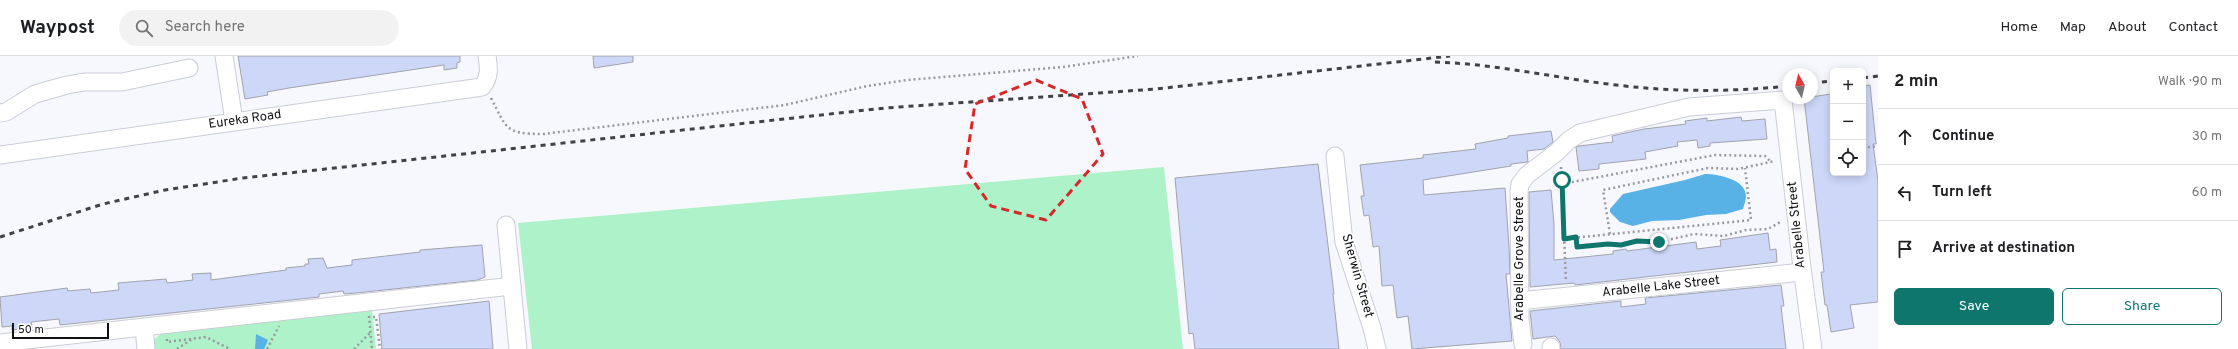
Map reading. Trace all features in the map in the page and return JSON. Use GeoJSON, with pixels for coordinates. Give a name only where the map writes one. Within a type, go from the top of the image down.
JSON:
{"type":"FeatureCollection","features":[{"type":"Feature","properties":{"kind":"street"},"geometry":{"type":"LineString","coordinates":[[224,56],[234,121]]}},
{"type":"Feature","properties":{"kind":"street"},"geometry":{"type":"LineString","coordinates":[[485,83],[489,70],[487,56]]}},
{"type":"Feature","properties":{"kind":"street"},"geometry":{"type":"LineString","coordinates":[[0,113],[6,112],[35,94],[66,85],[84,82],[122,82],[189,68]]}},
{"type":"Feature","properties":{"kind":"street","name":"Eureka Road"},"geometry":{"type":"LineString","coordinates":[[0,155],[485,83]]}},
{"type":"Feature","properties":{"kind":"street","name":"Arabelle Grove Street"},"geometry":{"type":"LineString","coordinates":[[1523,344],[1519,301],[1520,184],[1527,176],[1552,157],[1569,140],[1580,133],[1689,107],[1782,100]]}},
{"type":"Feature","properties":{"kind":"street","name":"Arabelle Street"},"geometry":{"type":"LineString","coordinates":[[1783,104],[1802,272],[1813,349]]}},
{"type":"Feature","properties":{"kind":"street","name":"Sherwin Street"},"geometry":{"type":"LineString","coordinates":[[1335,156],[1344,242],[1372,328],[1377,349]]}},
{"type":"Feature","properties":{"kind":"street"},"geometry":{"type":"LineString","coordinates":[[506,224],[518,349]]}},
{"type":"Feature","properties":{"kind":"street","name":"Arabelle Lake Street"},"geometry":{"type":"LineString","coordinates":[[1519,301],[1802,272]]}},
{"type":"Feature","properties":{"kind":"street"},"geometry":{"type":"LineString","coordinates":[[0,343],[48,344],[144,328],[512,286]]}},
{"type":"Feature","properties":{"kind":"street"},"geometry":{"type":"LineString","coordinates":[[144,328],[146,349]]}},
{"type":"Feature","properties":{"kind":"path"},"geometry":{"type":"LineString","coordinates":[[485,83],[504,124],[525,134],[543,134],[786,105],[860,87],[907,80],[1063,67],[1138,56]]}},
{"type":"Feature","properties":{"kind":"path"},"geometry":{"type":"LineString","coordinates":[[1866,148],[1878,146]]}},
{"type":"Feature","properties":{"kind":"path"},"geometry":{"type":"LineString","coordinates":[[1562,184],[1714,155],[1766,156],[1770,162]]}},
{"type":"Feature","properties":{"kind":"path"},"geometry":{"type":"LineString","coordinates":[[1552,157],[1561,164],[1566,296]]}},
{"type":"Feature","properties":{"kind":"path"},"geometry":{"type":"LineString","coordinates":[[1610,234],[1603,190],[1708,168],[1746,168],[1775,161]]}},
{"type":"Feature","properties":{"kind":"path"},"geometry":{"type":"LineString","coordinates":[[1564,239],[1751,220],[1746,168]]}},
{"type":"Feature","properties":{"kind":"path"},"geometry":{"type":"LineString","coordinates":[[1576,237],[1577,247],[1608,244],[1621,245],[1632,241],[1659,242],[1694,234],[1724,236],[1746,230],[1768,229],[1782,221]]}},
{"type":"Feature","properties":{"kind":"path"},"geometry":{"type":"LineString","coordinates":[[368,313],[372,349]]}},
{"type":"Feature","properties":{"kind":"path"},"geometry":{"type":"LineString","coordinates":[[369,318],[376,317],[380,349]]}},
{"type":"Feature","properties":{"kind":"path"},"geometry":{"type":"LineString","coordinates":[[267,349],[281,322]]}},
{"type":"Feature","properties":{"kind":"path"},"geometry":{"type":"LineString","coordinates":[[354,349],[370,333]]}},
{"type":"Feature","properties":{"kind":"path"},"geometry":{"type":"LineString","coordinates":[[166,335],[167,342],[206,337],[230,349]]}},
{"type":"Feature","properties":{"kind":"path"},"geometry":{"type":"LineString","coordinates":[[177,349],[194,338]]}},
{"type":"Feature","properties":{"kind":"highlighted area"},"geometry":{"type":"Polygon","coordinates":[[[1036,80],[1082,99],[1103,154],[1046,220],[991,206],[965,169],[975,104],[1036,80]]]}},
{"type":"Feature","properties":{"kind":"green space"},"geometry":{"type":"Polygon","coordinates":[[[1164,167],[1183,349],[532,349],[518,223],[1164,167]]]}},
{"type":"Feature","properties":{"kind":"green space"},"geometry":{"type":"Polygon","coordinates":[[[372,310],[376,349],[153,349],[153,340],[162,333],[372,310]]]}},
{"type":"Feature","properties":{"kind":"water"},"geometry":{"type":"Polygon","coordinates":[[[1705,174],[1723,176],[1741,185],[1745,190],[1746,196],[1743,209],[1726,214],[1706,215],[1679,220],[1652,221],[1633,226],[1620,222],[1610,212],[1610,209],[1623,194],[1705,174]]]}},
{"type":"Feature","properties":{"kind":"water"},"geometry":{"type":"Polygon","coordinates":[[[256,334],[268,340],[264,349],[255,349],[256,334]]]}},
{"type":"Feature","properties":{"kind":"building"},"geometry":{"type":"Polygon","coordinates":[[[238,56],[460,56],[460,62],[457,63],[457,68],[444,70],[444,65],[289,88],[267,92],[268,95],[245,99],[238,56]]]}},
{"type":"Feature","properties":{"kind":"building"},"geometry":{"type":"Polygon","coordinates":[[[593,56],[633,56],[633,62],[594,68],[593,56]]]}},
{"type":"Feature","properties":{"kind":"building"},"geometry":{"type":"Polygon","coordinates":[[[1870,85],[1876,144],[1873,144],[1878,181],[1878,302],[1850,305],[1854,328],[1831,332],[1827,305],[1825,305],[1821,272],[1824,272],[1805,104],[1818,104],[1818,96],[1830,94],[1830,176],[1866,176],[1866,86],[1870,85]]]}},
{"type":"Feature","properties":{"kind":"building"},"geometry":{"type":"Polygon","coordinates":[[[1741,117],[1742,121],[1765,119],[1767,139],[1710,143],[1710,146],[1698,148],[1697,140],[1677,142],[1678,146],[1645,152],[1646,159],[1599,164],[1599,169],[1579,171],[1576,147],[1579,146],[1613,142],[1612,136],[1644,129],[1686,124],[1685,121],[1707,118],[1707,121],[1741,117]]]}},
{"type":"Feature","properties":{"kind":"building"},"geometry":{"type":"Polygon","coordinates":[[[1551,131],[1553,142],[1544,149],[1527,151],[1528,162],[1423,180],[1424,195],[1505,188],[1510,274],[1506,274],[1512,341],[1412,349],[1408,316],[1397,318],[1393,285],[1382,286],[1379,246],[1373,247],[1369,215],[1364,216],[1361,196],[1364,196],[1360,165],[1423,158],[1423,155],[1476,149],[1475,144],[1508,138],[1508,136],[1551,131]]]}},
{"type":"Feature","properties":{"kind":"building"},"geometry":{"type":"Polygon","coordinates":[[[1318,164],[1334,294],[1339,349],[1195,349],[1193,333],[1189,334],[1175,178],[1318,164]]]}},
{"type":"Feature","properties":{"kind":"building"},"geometry":{"type":"Polygon","coordinates":[[[1551,190],[1554,224],[1554,260],[1613,254],[1613,251],[1626,249],[1627,251],[1696,242],[1697,249],[1721,246],[1720,240],[1768,233],[1770,250],[1776,249],[1777,262],[1575,285],[1574,283],[1530,287],[1529,192],[1551,190]]]}},
{"type":"Feature","properties":{"kind":"building"},"geometry":{"type":"Polygon","coordinates":[[[482,245],[485,277],[478,280],[344,294],[343,291],[319,294],[319,297],[60,325],[59,319],[31,322],[32,328],[12,330],[12,326],[2,327],[0,297],[67,288],[68,291],[90,289],[91,293],[119,290],[118,283],[166,279],[167,283],[193,280],[192,274],[211,273],[211,280],[305,266],[305,264],[309,264],[308,259],[323,258],[327,268],[352,265],[352,260],[420,252],[420,250],[482,245]]]}},
{"type":"Feature","properties":{"kind":"building"},"geometry":{"type":"Polygon","coordinates":[[[1781,285],[1784,306],[1781,306],[1786,349],[1561,349],[1560,342],[1555,336],[1533,339],[1530,311],[1621,301],[1621,307],[1646,304],[1645,298],[1781,285]]]}},
{"type":"Feature","properties":{"kind":"building"},"geometry":{"type":"Polygon","coordinates":[[[489,301],[493,349],[382,349],[379,314],[489,301]]]}},
{"type":"Feature","properties":{"kind":"railway"},"geometry":{"type":"LineString","coordinates":[[0,237],[103,204],[165,190],[243,178],[885,108],[1156,89],[1450,56]]}},
{"type":"Feature","properties":{"kind":"railway"},"geometry":{"type":"LineString","coordinates":[[1435,62],[1481,65],[1593,82],[1659,89],[1723,90],[1782,86]]}},
{"type":"Feature","properties":{"kind":"railway"},"geometry":{"type":"LineString","coordinates":[[1866,78],[1878,76]]}},
{"type":"Feature","properties":{"kind":"railway"},"geometry":{"type":"LineString","coordinates":[[1818,82],[1830,81]]}},
{"type":"Feature","properties":{"kind":"route"},"geometry":{"type":"LineString","coordinates":[[1562,180],[1564,239],[1576,237],[1577,247],[1608,244],[1621,245],[1632,241],[1659,242]]}}]}
